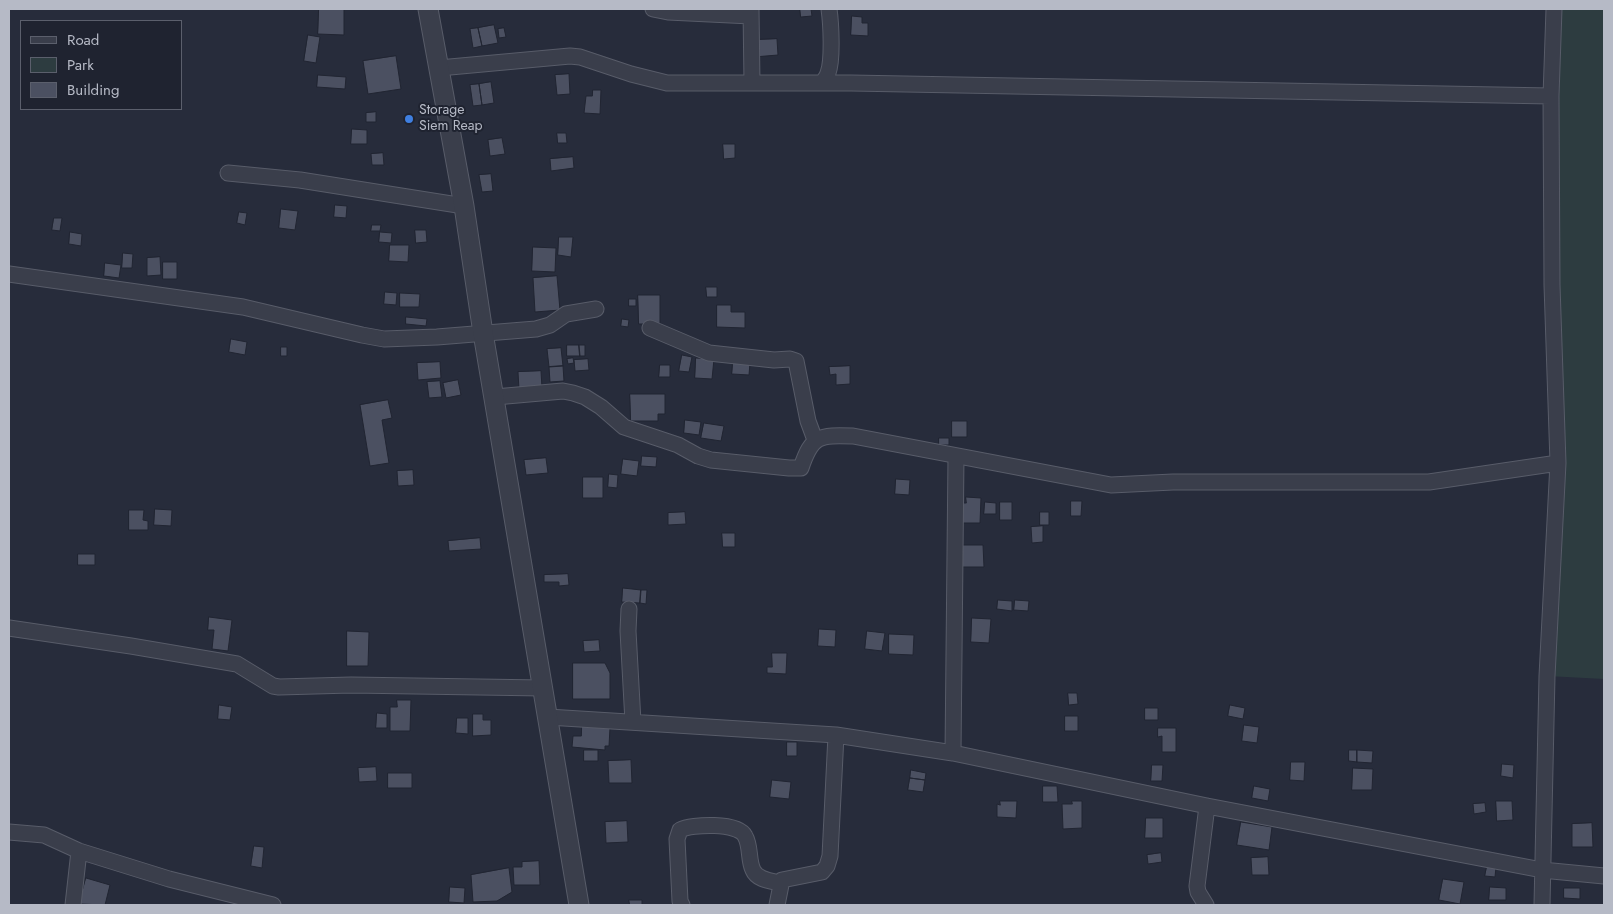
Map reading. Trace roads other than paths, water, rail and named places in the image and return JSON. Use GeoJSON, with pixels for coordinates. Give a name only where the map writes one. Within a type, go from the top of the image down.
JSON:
{"type":"FeatureCollection","features":[{"type":"Feature","properties":{"kind":"street"},"geometry":{"type":"LineString","coordinates":[[428,9],[464,206],[483,333],[579,905]]}},
{"type":"Feature","properties":{"kind":"street"},"geometry":{"type":"LineString","coordinates":[[653,9],[668,12],[751,12],[752,83]]}},
{"type":"Feature","properties":{"kind":"street"},"geometry":{"type":"LineString","coordinates":[[822,83],[828,75],[830,68],[828,9]]}},
{"type":"Feature","properties":{"kind":"street"},"geometry":{"type":"LineString","coordinates":[[1542,905],[1547,676],[1558,464],[1552,285],[1551,96],[1554,9]]}},
{"type":"Feature","properties":{"kind":"street"},"geometry":{"type":"LineString","coordinates":[[439,68],[570,56],[580,57],[631,74],[667,83],[822,83],[1551,96]]}},
{"type":"Feature","properties":{"kind":"street"},"geometry":{"type":"LineString","coordinates":[[228,173],[300,180],[464,206]]}},
{"type":"Feature","properties":{"kind":"street"},"geometry":{"type":"LineString","coordinates":[[9,274],[243,307],[375,338],[394,339],[543,328],[566,314],[596,310]]}},
{"type":"Feature","properties":{"kind":"street"},"geometry":{"type":"LineString","coordinates":[[650,328],[709,352],[796,361],[808,421],[815,440]]}},
{"type":"Feature","properties":{"kind":"street"},"geometry":{"type":"LineString","coordinates":[[495,397],[563,391],[573,393],[601,407],[624,427],[678,446],[698,456],[711,460],[800,468],[810,446],[815,440],[835,436],[853,436],[1111,485],[1173,482],[1429,482],[1558,464]]}},
{"type":"Feature","properties":{"kind":"street"},"geometry":{"type":"LineString","coordinates":[[953,753],[956,456]]}},
{"type":"Feature","properties":{"kind":"street"},"geometry":{"type":"LineString","coordinates":[[629,609],[628,631],[633,722]]}},
{"type":"Feature","properties":{"kind":"street"},"geometry":{"type":"LineString","coordinates":[[9,628],[236,664],[273,686],[280,687],[351,685],[543,688]]}},
{"type":"Feature","properties":{"kind":"street"},"geometry":{"type":"LineString","coordinates":[[548,716],[836,735],[953,753],[1207,806],[1542,870],[1604,876]]}},
{"type":"Feature","properties":{"kind":"street"},"geometry":{"type":"LineString","coordinates":[[777,905],[780,883],[784,879],[822,872],[827,866],[830,856],[836,735]]}},
{"type":"Feature","properties":{"kind":"street"},"geometry":{"type":"LineString","coordinates":[[1206,905],[1198,892],[1197,886],[1207,806]]}},
{"type":"Feature","properties":{"kind":"street"},"geometry":{"type":"LineString","coordinates":[[682,905],[680,901],[677,839],[680,830],[687,826],[731,826],[739,829],[745,836],[753,871],[760,878],[780,883]]}},
{"type":"Feature","properties":{"kind":"street"},"geometry":{"type":"LineString","coordinates":[[9,832],[44,835],[79,850],[169,879],[273,905]]}},
{"type":"Feature","properties":{"kind":"street"},"geometry":{"type":"LineString","coordinates":[[73,905],[79,850]]}},
{"type":"Feature","properties":{"kind":"place","name":"Storage Siem Reap"},"geometry":{"type":"Point","coordinates":[409,119]}}]}
